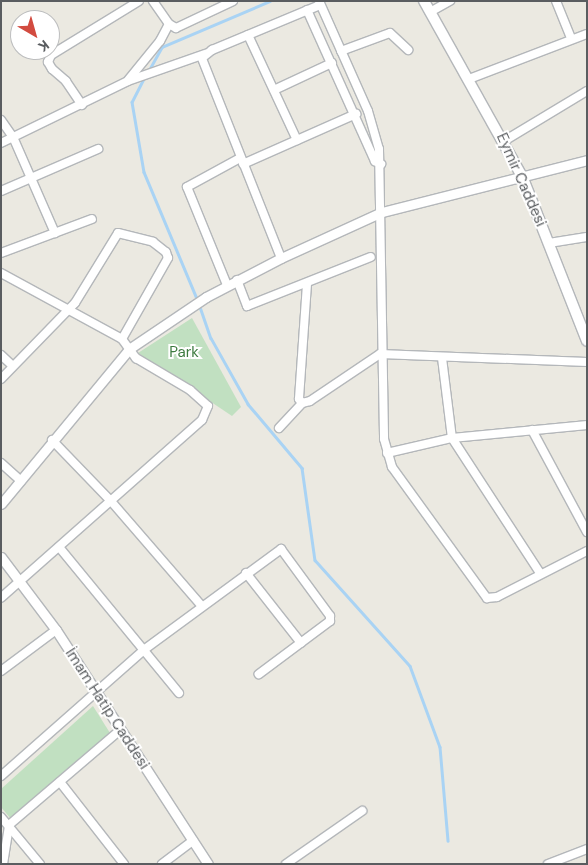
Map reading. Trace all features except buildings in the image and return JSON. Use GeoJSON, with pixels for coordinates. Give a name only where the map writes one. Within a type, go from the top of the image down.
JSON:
{"type":"FeatureCollection","features":[{"type":"Feature","properties":{"kind":"main road","name":"Eymir Caddesi"},"geometry":{"type":"LineString","coordinates":[[424,1],[522,176],[587,341]]}},
{"type":"Feature","properties":{"kind":"street"},"geometry":{"type":"LineString","coordinates":[[82,105],[66,81],[52,69],[48,62],[51,55],[139,1]]}},
{"type":"Feature","properties":{"kind":"street"},"geometry":{"type":"LineString","coordinates":[[153,1],[169,24],[176,28],[233,1]]}},
{"type":"Feature","properties":{"kind":"street"},"geometry":{"type":"LineString","coordinates":[[430,12],[450,1]]}},
{"type":"Feature","properties":{"kind":"street"},"geometry":{"type":"LineString","coordinates":[[556,1],[571,38]]}},
{"type":"Feature","properties":{"kind":"street"},"geometry":{"type":"LineString","coordinates":[[1,142],[82,105],[128,81],[205,54],[319,3],[374,127],[381,164],[380,354],[387,453],[392,467],[488,598],[497,597],[540,573],[587,551]]}},
{"type":"Feature","properties":{"kind":"street"},"geometry":{"type":"LineString","coordinates":[[307,10],[356,114],[375,160],[381,164]]}},
{"type":"Feature","properties":{"kind":"street"},"geometry":{"type":"LineString","coordinates":[[128,81],[160,42],[169,24]]}},
{"type":"Feature","properties":{"kind":"street"},"geometry":{"type":"LineString","coordinates":[[341,51],[390,33],[408,50]]}},
{"type":"Feature","properties":{"kind":"street"},"geometry":{"type":"LineString","coordinates":[[469,79],[571,38],[587,34]]}},
{"type":"Feature","properties":{"kind":"street"},"geometry":{"type":"LineString","coordinates":[[248,35],[297,140]]}},
{"type":"Feature","properties":{"kind":"street"},"geometry":{"type":"LineString","coordinates":[[205,54],[202,63],[281,258]]}},
{"type":"Feature","properties":{"kind":"street"},"geometry":{"type":"LineString","coordinates":[[274,90],[332,63]]}},
{"type":"Feature","properties":{"kind":"street"},"geometry":{"type":"LineString","coordinates":[[504,141],[587,91]]}},
{"type":"Feature","properties":{"kind":"street"},"geometry":{"type":"LineString","coordinates":[[227,285],[187,187],[241,161],[297,140],[356,114]]}},
{"type":"Feature","properties":{"kind":"street"},"geometry":{"type":"LineString","coordinates":[[1,120],[13,137],[55,233]]}},
{"type":"Feature","properties":{"kind":"street"},"geometry":{"type":"LineString","coordinates":[[1,190],[98,149]]}},
{"type":"Feature","properties":{"kind":"street"},"geometry":{"type":"LineString","coordinates":[[1,504],[129,349],[186,308],[236,280],[382,212],[587,160]]}},
{"type":"Feature","properties":{"kind":"street"},"geometry":{"type":"LineString","coordinates":[[1,253],[92,219]]}},
{"type":"Feature","properties":{"kind":"street"},"geometry":{"type":"LineString","coordinates":[[1,379],[68,309],[94,275],[118,234],[153,242],[166,252],[167,264],[122,339]]}},
{"type":"Feature","properties":{"kind":"street"},"geometry":{"type":"LineString","coordinates":[[548,243],[587,237]]}},
{"type":"Feature","properties":{"kind":"street"},"geometry":{"type":"LineString","coordinates":[[236,280],[247,306],[307,284],[371,257]]}},
{"type":"Feature","properties":{"kind":"street"},"geometry":{"type":"LineString","coordinates":[[1,273],[122,339],[136,358],[190,390],[208,406],[202,420],[1,598]]}},
{"type":"Feature","properties":{"kind":"street"},"geometry":{"type":"LineString","coordinates":[[302,402],[298,399],[307,284]]}},
{"type":"Feature","properties":{"kind":"street"},"geometry":{"type":"LineString","coordinates":[[279,428],[302,402],[310,401],[380,354],[442,358],[587,362]]}},
{"type":"Feature","properties":{"kind":"street"},"geometry":{"type":"LineString","coordinates":[[1,355],[13,366]]}},
{"type":"Feature","properties":{"kind":"street"},"geometry":{"type":"LineString","coordinates":[[442,358],[452,438],[540,573]]}},
{"type":"Feature","properties":{"kind":"street"},"geometry":{"type":"LineString","coordinates":[[387,453],[452,438],[587,425]]}},
{"type":"Feature","properties":{"kind":"street"},"geometry":{"type":"LineString","coordinates":[[532,430],[587,532]]}},
{"type":"Feature","properties":{"kind":"street"},"geometry":{"type":"LineString","coordinates":[[52,440],[110,500],[201,605]]}},
{"type":"Feature","properties":{"kind":"street"},"geometry":{"type":"LineString","coordinates":[[1,463],[21,480]]}},
{"type":"Feature","properties":{"kind":"street"},"geometry":{"type":"LineString","coordinates":[[59,547],[145,649],[179,693]]}},
{"type":"Feature","properties":{"kind":"street"},"geometry":{"type":"LineString","coordinates":[[1,776],[95,690],[145,649],[201,605],[281,549],[330,616],[324,627],[259,674]]}},
{"type":"Feature","properties":{"kind":"street","name":"İmam Hatip Caddesi"},"geometry":{"type":"LineString","coordinates":[[1,557],[56,630],[119,730],[208,864]]}},
{"type":"Feature","properties":{"kind":"street"},"geometry":{"type":"LineString","coordinates":[[246,573],[301,644]]}},
{"type":"Feature","properties":{"kind":"street"},"geometry":{"type":"LineString","coordinates":[[1,671],[56,630]]}},
{"type":"Feature","properties":{"kind":"street"},"geometry":{"type":"LineString","coordinates":[[3,863],[9,826],[119,730]]}},
{"type":"Feature","properties":{"kind":"street"},"geometry":{"type":"LineString","coordinates":[[60,782],[124,864]]}},
{"type":"Feature","properties":{"kind":"street"},"geometry":{"type":"LineString","coordinates":[[286,864],[362,811]]}},
{"type":"Feature","properties":{"kind":"street"},"geometry":{"type":"LineString","coordinates":[[1,817],[40,864]]}},
{"type":"Feature","properties":{"kind":"street"},"geometry":{"type":"LineString","coordinates":[[162,864],[193,841]]}},
{"type":"Feature","properties":{"kind":"street"},"geometry":{"type":"LineString","coordinates":[[548,864],[587,849]]}},
{"type":"Feature","properties":{"kind":"green space","name":"Park"},"geometry":{"type":"Polygon","coordinates":[[[192,318],[241,407],[232,416],[138,353],[192,318]]]}},
{"type":"Feature","properties":{"kind":"green space"},"geometry":{"type":"Polygon","coordinates":[[[93,706],[110,733],[10,818],[1,807],[1,789],[93,706]]]}},
{"type":"Feature","properties":{"kind":"waterway"},"geometry":{"type":"LineString","coordinates":[[149,70],[162,47],[270,1]]}},
{"type":"Feature","properties":{"kind":"waterway"},"geometry":{"type":"LineString","coordinates":[[145,77],[132,102],[144,172],[197,299]]}},
{"type":"Feature","properties":{"kind":"waterway"},"geometry":{"type":"LineString","coordinates":[[199,304],[211,338],[248,404],[302,468],[315,560],[410,666],[440,747],[448,841]]}}]}
